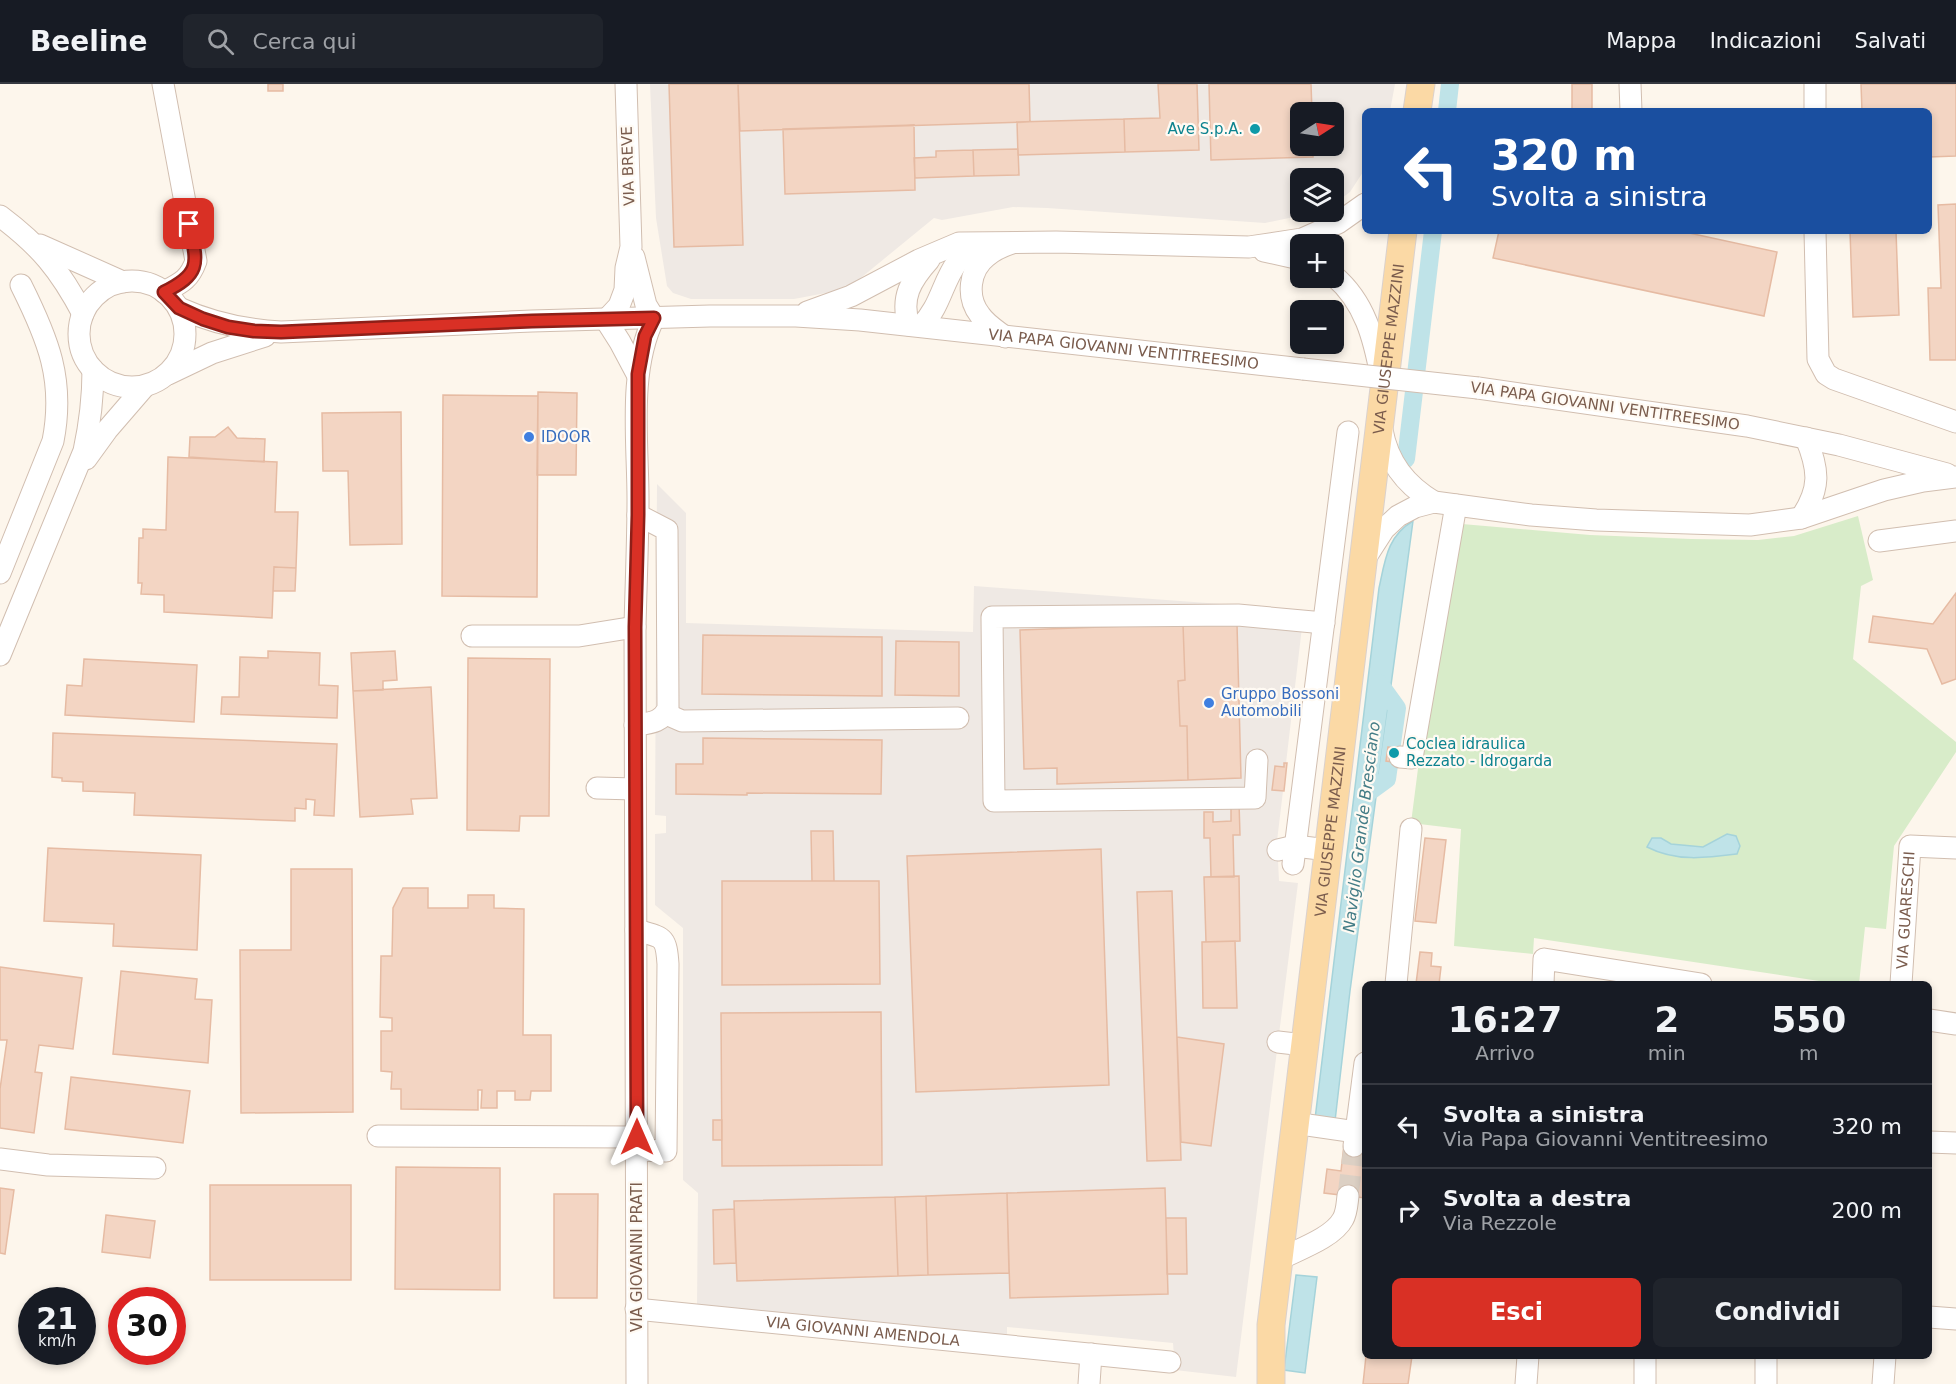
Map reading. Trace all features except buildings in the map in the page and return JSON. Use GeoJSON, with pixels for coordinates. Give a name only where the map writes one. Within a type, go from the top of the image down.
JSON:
{"type":"FeatureCollection","features":[{"type":"Feature","properties":{"kind":"main road"},"geometry":{"type":"LineString","coordinates":[[1418,108],[1420,84]]}},
{"type":"Feature","properties":{"kind":"main road","name":"VIA GIUSEPPE MAZZINI"},"geometry":{"type":"LineString","coordinates":[[1271,1384],[1270,1325],[1294,1123],[1291,1043],[1328,850],[1403,234]]}},
{"type":"Feature","properties":{"kind":"main road","name":"VIA GIUSEPPE MAZZINI"},"geometry":{"type":"LineString","coordinates":[[1252,1384],[1270,1325]]}},
{"type":"Feature","properties":{"kind":"street"},"geometry":{"type":"LineString","coordinates":[[164,84],[196,261],[191,274],[181,283],[164,292]]}},
{"type":"Feature","properties":{"kind":"street","name":"VIA BREVE"},"geometry":{"type":"LineString","coordinates":[[626,84],[631,248]]}},
{"type":"Feature","properties":{"kind":"street"},"geometry":{"type":"LineString","coordinates":[[1630,84],[1631,108]]}},
{"type":"Feature","properties":{"kind":"street"},"geometry":{"type":"LineString","coordinates":[[1815,84],[1815,108]]}},
{"type":"Feature","properties":{"kind":"street"},"geometry":{"type":"LineString","coordinates":[[796,315],[851,296],[959,243],[1015,241],[1249,247],[1302,239],[1338,223],[1362,206]]}},
{"type":"Feature","properties":{"kind":"street"},"geometry":{"type":"LineString","coordinates":[[0,216],[48,257],[83,314]]}},
{"type":"Feature","properties":{"kind":"street"},"geometry":{"type":"LineString","coordinates":[[1815,234],[1818,359],[1821,368],[1834,379],[1956,422]]}},
{"type":"Feature","properties":{"kind":"street"},"geometry":{"type":"LineString","coordinates":[[32,241],[123,282]]}},
{"type":"Feature","properties":{"kind":"street"},"geometry":{"type":"LineString","coordinates":[[936,253],[912,280],[908,289],[905,307],[915,326],[935,310],[950,271],[957,261],[972,249],[989,241]]}},
{"type":"Feature","properties":{"kind":"street"},"geometry":{"type":"LineString","coordinates":[[1005,337],[979,315],[974,305],[971,283],[979,263],[987,255],[1015,241]]}},
{"type":"Feature","properties":{"kind":"street"},"geometry":{"type":"LineString","coordinates":[[1249,247],[1290,257]]}},
{"type":"Feature","properties":{"kind":"street"},"geometry":{"type":"LineString","coordinates":[[631,248],[638,266],[645,305],[654,318]]}},
{"type":"Feature","properties":{"kind":"street"},"geometry":{"type":"LineString","coordinates":[[631,248],[626,268],[625,290],[619,306],[606,320],[638,374]]}},
{"type":"Feature","properties":{"kind":"street"},"geometry":{"type":"LineString","coordinates":[[137,281],[164,292],[179,308],[185,329],[183,350],[177,363],[168,374],[145,386],[117,385],[104,379],[93,370],[84,357],[80,343],[83,314],[90,303],[110,286],[123,282],[137,281]]}},
{"type":"Feature","properties":{"kind":"street"},"geometry":{"type":"LineString","coordinates":[[0,573],[53,441],[58,418],[58,394],[51,353],[39,320],[21,285]]}},
{"type":"Feature","properties":{"kind":"street"},"geometry":{"type":"LineString","coordinates":[[1344,286],[1362,311],[1376,350],[1384,393]]}},
{"type":"Feature","properties":{"kind":"street","name":"VIA PAPA GIOVANNI VENTITREESIMO"},"geometry":{"type":"LineString","coordinates":[[179,308],[228,327],[281,332],[532,321],[796,315],[915,326],[1478,388],[1747,426],[1806,438],[1956,477]]}},
{"type":"Feature","properties":{"kind":"street","name":"VIA GIOVANNI PRATI"},"geometry":{"type":"LineString","coordinates":[[637,1384],[635,627],[638,374],[645,336],[654,318]]}},
{"type":"Feature","properties":{"kind":"street","name":"VIA PAPA GIOVANNI VENTITREESIMO"},"geometry":{"type":"LineString","coordinates":[[168,374],[212,353],[281,332]]}},
{"type":"Feature","properties":{"kind":"street"},"geometry":{"type":"LineString","coordinates":[[0,655],[84,451],[93,397],[93,370]]}},
{"type":"Feature","properties":{"kind":"street"},"geometry":{"type":"LineString","coordinates":[[75,477],[107,430],[145,386]]}},
{"type":"Feature","properties":{"kind":"street"},"geometry":{"type":"LineString","coordinates":[[1381,419],[1384,441],[1391,460],[1402,477],[1416,491],[1434,502]]}},
{"type":"Feature","properties":{"kind":"street"},"geometry":{"type":"LineString","coordinates":[[1328,850],[1288,853],[1307,756],[1348,432]]}},
{"type":"Feature","properties":{"kind":"street"},"geometry":{"type":"LineString","coordinates":[[1801,518],[1813,497],[1816,485],[1815,462],[1806,438]]}},
{"type":"Feature","properties":{"kind":"street"},"geometry":{"type":"LineString","coordinates":[[1364,563],[1372,544],[1383,529],[1398,516],[1415,507],[1434,502],[1531,515],[1654,524],[1750,525],[1801,518],[1894,488],[1956,477]]}},
{"type":"Feature","properties":{"kind":"street"},"geometry":{"type":"LineString","coordinates":[[1400,757],[1412,758],[1456,505]]}},
{"type":"Feature","properties":{"kind":"street"},"geometry":{"type":"LineString","coordinates":[[635,725],[655,723],[666,714],[668,708],[668,530],[638,515]]}},
{"type":"Feature","properties":{"kind":"street"},"geometry":{"type":"LineString","coordinates":[[1879,541],[1956,531]]}},
{"type":"Feature","properties":{"kind":"street"},"geometry":{"type":"LineString","coordinates":[[1257,759],[1255,798],[994,801],[992,617],[1238,615],[1263,622],[1324,623]]}},
{"type":"Feature","properties":{"kind":"street"},"geometry":{"type":"LineString","coordinates":[[472,636],[579,636],[635,627]]}},
{"type":"Feature","properties":{"kind":"street"},"geometry":{"type":"LineString","coordinates":[[666,714],[682,721],[958,718]]}},
{"type":"Feature","properties":{"kind":"street"},"geometry":{"type":"LineString","coordinates":[[1307,756],[1339,760]]}},
{"type":"Feature","properties":{"kind":"street"},"geometry":{"type":"LineString","coordinates":[[597,788],[635,789]]}},
{"type":"Feature","properties":{"kind":"street"},"geometry":{"type":"LineString","coordinates":[[1396,981],[1411,829]]}},
{"type":"Feature","properties":{"kind":"street","name":"VIA GUARESCHI"},"geometry":{"type":"LineString","coordinates":[[1901,981],[1910,846],[1956,848]]}},
{"type":"Feature","properties":{"kind":"street"},"geometry":{"type":"LineString","coordinates":[[378,1136],[637,1143],[666,1151],[668,947],[659,937],[636,930]]}},
{"type":"Feature","properties":{"kind":"street"},"geometry":{"type":"LineString","coordinates":[[1543,981],[1544,959],[1682,981]]}},
{"type":"Feature","properties":{"kind":"street"},"geometry":{"type":"LineString","coordinates":[[1932,1020],[1956,1024]]}},
{"type":"Feature","properties":{"kind":"street"},"geometry":{"type":"LineString","coordinates":[[1294,1123],[1355,1139],[1362,1086]]}},
{"type":"Feature","properties":{"kind":"street"},"geometry":{"type":"LineString","coordinates":[[1932,1142],[1956,1143]]}},
{"type":"Feature","properties":{"kind":"street"},"geometry":{"type":"LineString","coordinates":[[0,1159],[48,1165],[154,1168]]}},
{"type":"Feature","properties":{"kind":"street"},"geometry":{"type":"LineString","coordinates":[[1278,1260],[1336,1228],[1346,1213],[1348,1196]]}},
{"type":"Feature","properties":{"kind":"street","name":"VIA GIOVANNI AMENDOLA"},"geometry":{"type":"LineString","coordinates":[[636,1309],[1170,1362]]}},
{"type":"Feature","properties":{"kind":"street"},"geometry":{"type":"LineString","coordinates":[[1932,1317],[1956,1319]]}},
{"type":"Feature","properties":{"kind":"street"},"geometry":{"type":"LineString","coordinates":[[1089,1384],[1091,1354]]}},
{"type":"Feature","properties":{"kind":"street"},"geometry":{"type":"LineString","coordinates":[[1526,1384],[1528,1359]]}},
{"type":"Feature","properties":{"kind":"street"},"geometry":{"type":"LineString","coordinates":[[1645,1359],[1645,1384]]}},
{"type":"Feature","properties":{"kind":"street"},"geometry":{"type":"LineString","coordinates":[[1766,1359],[1766,1384]]}},
{"type":"Feature","properties":{"kind":"street"},"geometry":{"type":"LineString","coordinates":[[1883,1384],[1885,1359]]}},
{"type":"Feature","properties":{"kind":"shaded area"},"geometry":{"type":"Polygon","coordinates":[[[650,84],[1395,84],[1391,108],[1362,108],[1362,174],[1350,192],[1344,196],[1344,168],[1290,168],[1290,218],[1265,223],[1013,207],[942,220],[934,218],[857,281],[831,292],[794,299],[691,299],[673,293],[667,286],[656,218],[650,84]]]}},
{"type":"Feature","properties":{"kind":"shaded area"},"geometry":{"type":"Polygon","coordinates":[[[657,484],[686,513],[686,623],[973,632],[974,586],[1304,610],[1286,763],[1284,767],[1275,766],[1272,789],[1283,791],[1277,841],[1279,881],[1298,883],[1236,1377],[1175,1370],[1173,1343],[1007,1327],[1007,1339],[697,1307],[698,1193],[683,1180],[683,928],[655,905],[655,834],[666,833],[666,816],[655,815],[657,484]]]}},
{"type":"Feature","properties":{"kind":"green space"},"geometry":{"type":"Polygon","coordinates":[[[1858,516],[1873,580],[1861,586],[1853,659],[1956,742],[1956,752],[1894,846],[1886,929],[1865,927],[1859,981],[1819,981],[1534,938],[1533,954],[1454,946],[1461,829],[1411,823],[1420,753],[1462,524],[1590,535],[1691,539],[1758,540],[1794,536],[1858,516]]]}},
{"type":"Feature","properties":{"kind":"water"},"geometry":{"type":"Polygon","coordinates":[[[1413,521],[1350,991],[1335,1121],[1315,1119],[1379,588],[1392,542],[1404,527],[1413,521]]]}},
{"type":"Feature","properties":{"kind":"water"},"geometry":{"type":"Polygon","coordinates":[[[1727,834],[1736,836],[1740,846],[1737,854],[1680,857],[1647,847],[1652,838],[1661,838],[1671,844],[1703,847],[1727,834]]]}},
{"type":"Feature","properties":{"kind":"water"},"geometry":{"type":"Polygon","coordinates":[[[1296,1275],[1317,1277],[1305,1373],[1284,1370],[1296,1275]]]}},
{"type":"Feature","properties":{"kind":"waterway","name":"Naviglio Grande Bresciano"},"geometry":{"type":"LineString","coordinates":[[1447,108],[1450,84]]}},
{"type":"Feature","properties":{"kind":"waterway","name":"Naviglio Grande Bresciano"},"geometry":{"type":"LineString","coordinates":[[1406,459],[1433,234]]}},
{"type":"Feature","properties":{"kind":"waterway"},"geometry":{"type":"LineString","coordinates":[[1365,795],[1387,779],[1397,708],[1379,683]]}},
{"type":"Feature","properties":{"kind":"tunnel"},"geometry":{"type":"LineString","coordinates":[[1348,1196],[1354,1146]]}},
{"type":"Feature","properties":{"kind":"place","name":"Ave S.p.A."},"geometry":{"type":"Point","coordinates":[1255,129]}},
{"type":"Feature","properties":{"kind":"place","name":"IDOOR"},"geometry":{"type":"Point","coordinates":[529,437]}},
{"type":"Feature","properties":{"kind":"place","name":"Gruppo Bossoni Automobili"},"geometry":{"type":"Point","coordinates":[1209,703]}},
{"type":"Feature","properties":{"kind":"place","name":"Coclea idraulica Rezzato - Idrogarda"},"geometry":{"type":"Point","coordinates":[1394,753]}},
{"type":"Feature","properties":{"kind":"route"},"geometry":{"type":"LineString","coordinates":[[189,224],[196,261],[191,274],[181,283],[164,292],[179,308],[228,327],[281,332],[654,318],[645,336],[638,374],[635,627],[637,1137]]}}]}
